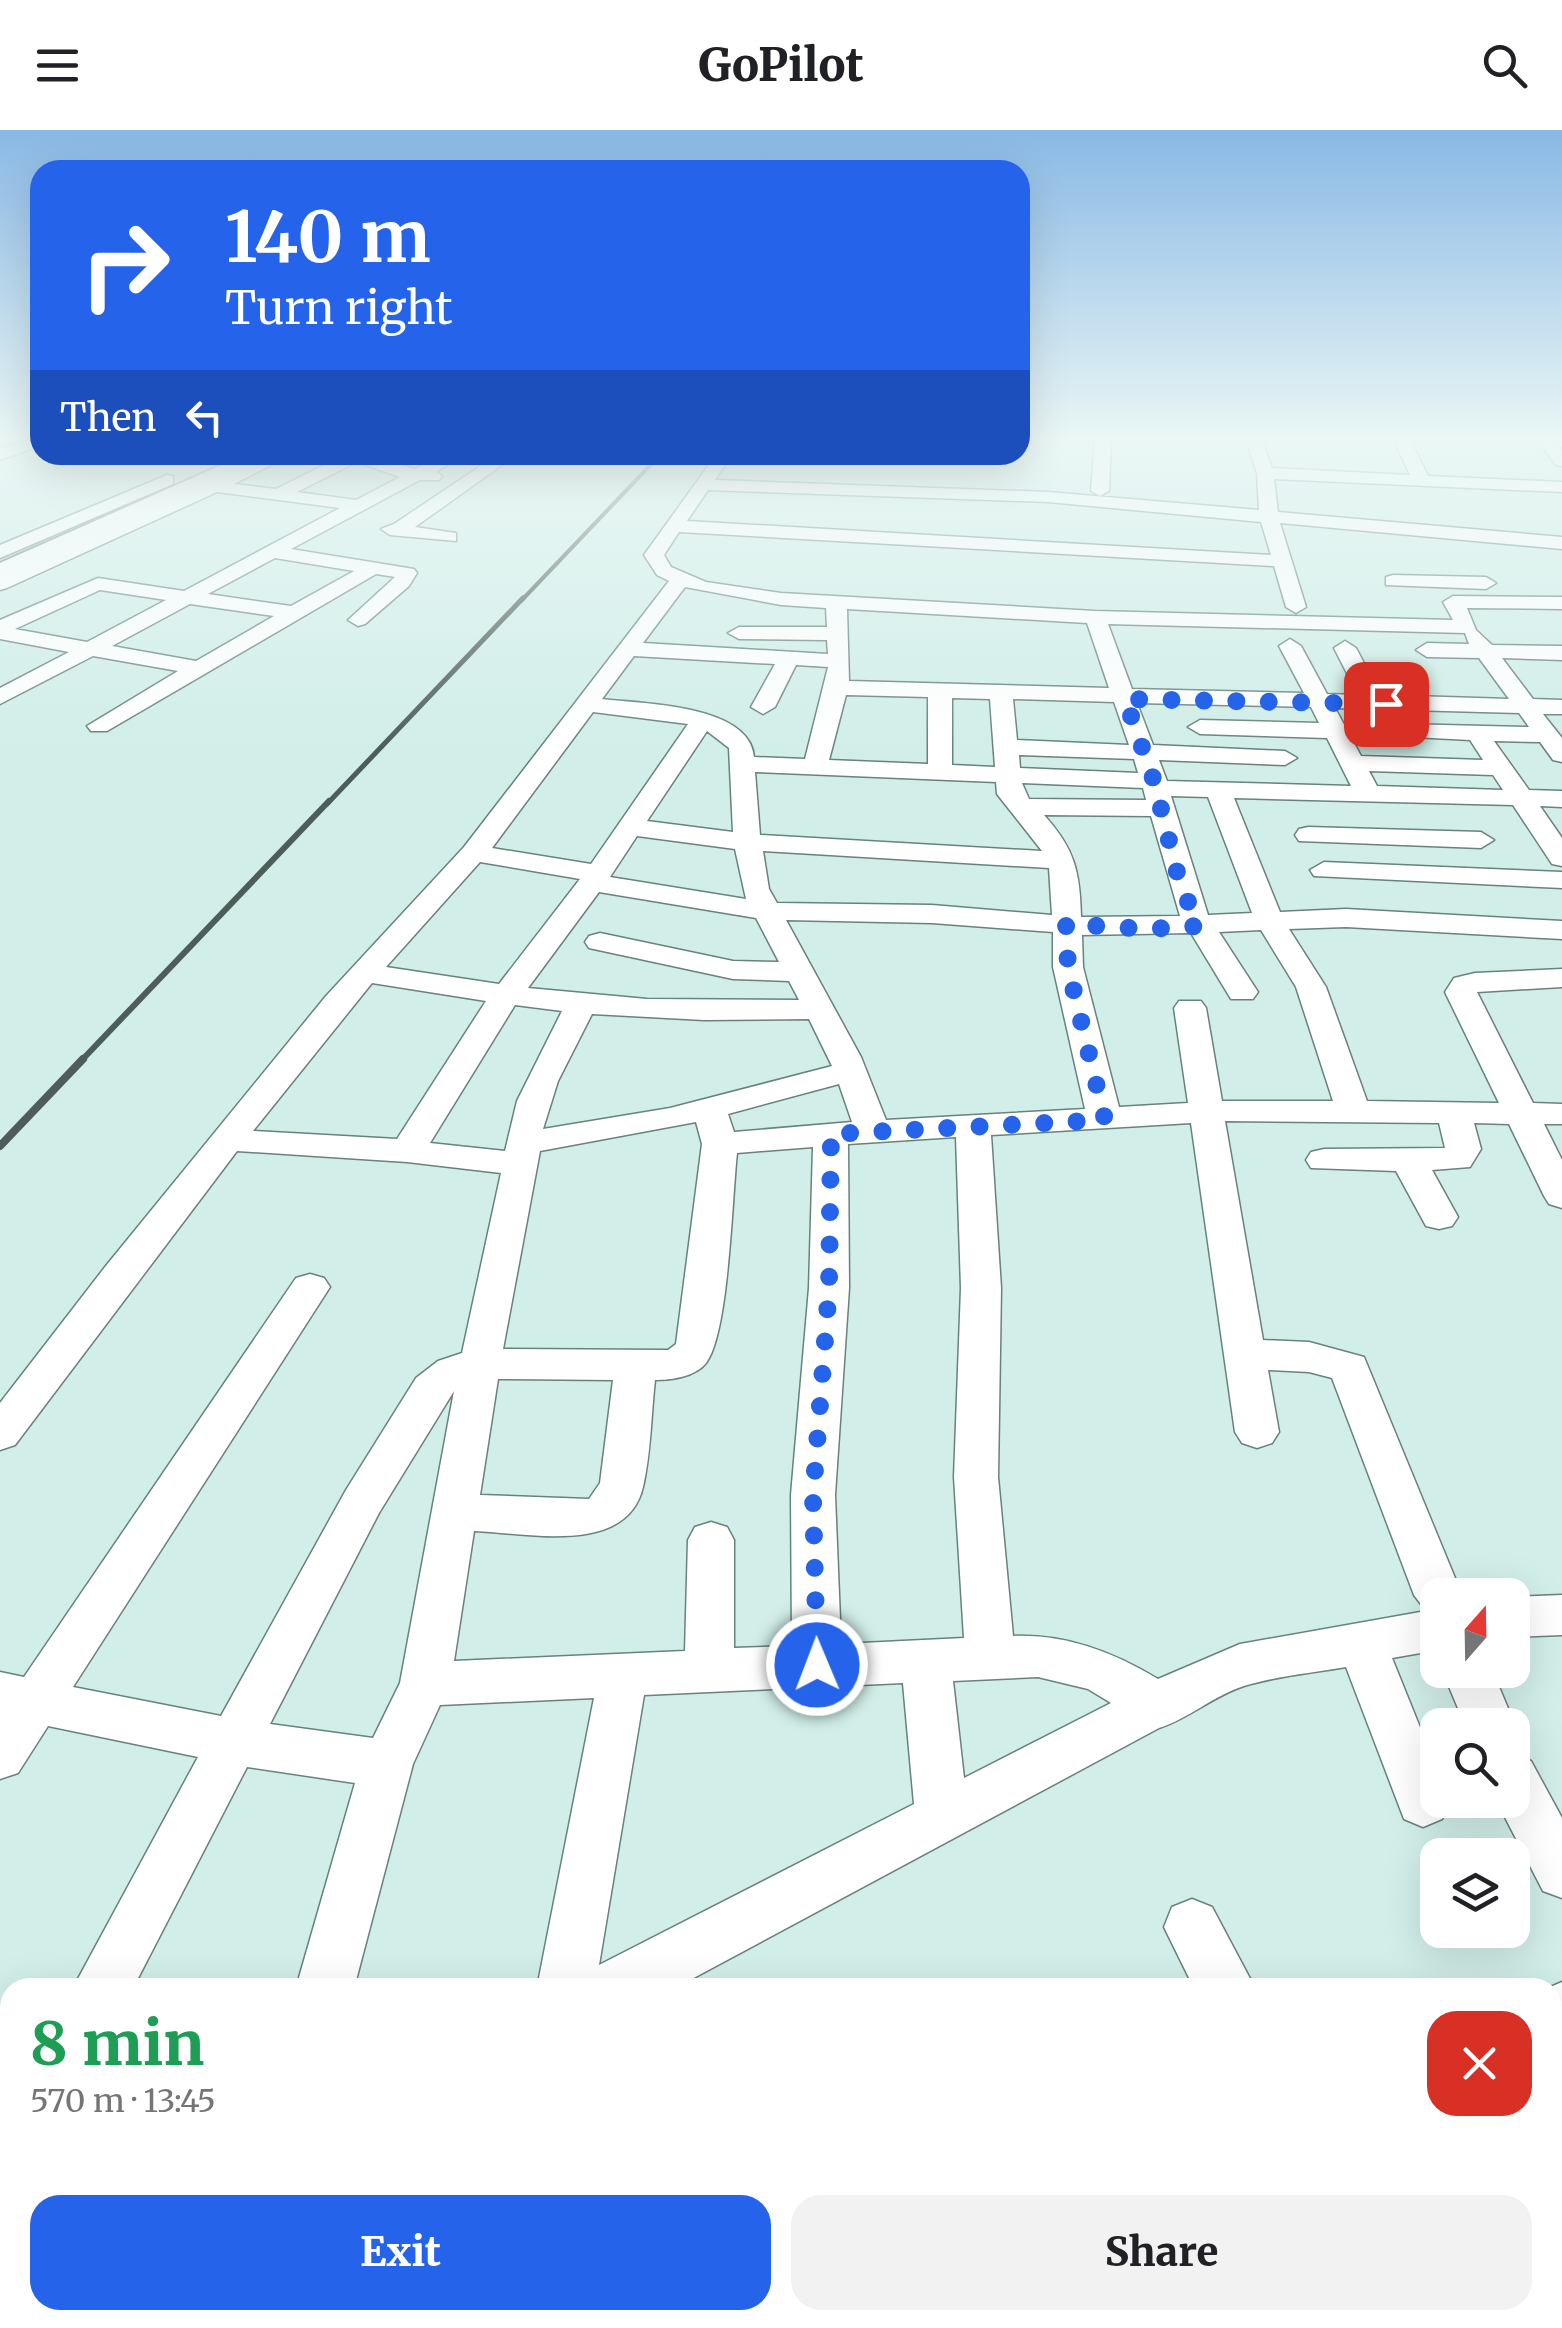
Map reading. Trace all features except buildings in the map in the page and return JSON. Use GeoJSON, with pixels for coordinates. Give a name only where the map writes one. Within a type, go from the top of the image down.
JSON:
{"type":"FeatureCollection","features":[{"type":"Feature","properties":{"kind":"highway"},"geometry":{"type":"LineString","coordinates":[[0,563],[46,543]]}},
{"type":"Feature","properties":{"kind":"highway"},"geometry":{"type":"LineString","coordinates":[[0,574],[70,543]]}},
{"type":"Feature","properties":{"kind":"street"},"geometry":{"type":"LineString","coordinates":[[0,584],[90,543]]}},
{"type":"Feature","properties":{"kind":"street"},"geometry":{"type":"LineString","coordinates":[[0,696],[289,543]]}},
{"type":"Feature","properties":{"kind":"street"},"geometry":{"type":"LineString","coordinates":[[662,543],[654,555],[664,571],[744,596],[1107,634],[1218,622],[1354,625],[1417,642],[1485,652],[1562,653]]}},
{"type":"Feature","properties":{"kind":"street"},"geometry":{"type":"LineString","coordinates":[[961,543],[1282,561]]}},
{"type":"Feature","properties":{"kind":"street"},"geometry":{"type":"LineString","coordinates":[[1277,543],[1296,608]]}},
{"type":"Feature","properties":{"kind":"street"},"geometry":{"type":"LineString","coordinates":[[271,552],[400,570],[407,576],[358,620]]}},
{"type":"Feature","properties":{"kind":"street"},"geometry":{"type":"LineString","coordinates":[[98,726],[374,566]]}},
{"type":"Feature","properties":{"kind":"street"},"geometry":{"type":"LineString","coordinates":[[1393,582],[1500,575],[1561,599]]}},
{"type":"Feature","properties":{"kind":"street"},"geometry":{"type":"LineString","coordinates":[[1500,575],[1521,602]]}},
{"type":"Feature","properties":{"kind":"street"},"geometry":{"type":"LineString","coordinates":[[0,1434],[227,1140],[364,973],[474,853],[680,579]]}},
{"type":"Feature","properties":{"kind":"street"},"geometry":{"type":"LineString","coordinates":[[0,630],[98,584],[293,614]]}},
{"type":"Feature","properties":{"kind":"street"},"geometry":{"type":"LineString","coordinates":[[731,657],[744,596]]}},
{"type":"Feature","properties":{"kind":"street"},"geometry":{"type":"LineString","coordinates":[[1459,705],[1417,642],[1414,602],[1561,599]]}},
{"type":"Feature","properties":{"kind":"street"},"geometry":{"type":"LineString","coordinates":[[1452,602],[1562,755]]}},
{"type":"Feature","properties":{"kind":"street"},"geometry":{"type":"LineString","coordinates":[[815,768],[837,688],[836,604]]}},
{"type":"Feature","properties":{"kind":"street"},"geometry":{"type":"LineString","coordinates":[[1218,622],[1224,645]]}},
{"type":"Feature","properties":{"kind":"street"},"geometry":{"type":"LineString","coordinates":[[1309,647],[1365,648],[1354,625]]}},
{"type":"Feature","properties":{"kind":"street"},"geometry":{"type":"LineString","coordinates":[[1417,642],[1468,627]]}},
{"type":"Feature","properties":{"kind":"street"},"geometry":{"type":"LineString","coordinates":[[0,630],[198,668]]}},
{"type":"Feature","properties":{"kind":"street"},"geometry":{"type":"LineString","coordinates":[[736,632],[839,634]]}},
{"type":"Feature","properties":{"kind":"street"},"geometry":{"type":"LineString","coordinates":[[1107,634],[1157,793],[1180,884],[1199,926],[1242,992]]}},
{"type":"Feature","properties":{"kind":"street"},"geometry":{"type":"LineString","coordinates":[[1309,647],[1321,703],[1367,791]]}},
{"type":"Feature","properties":{"kind":"street"},"geometry":{"type":"LineString","coordinates":[[1309,647],[1380,704],[1402,731],[1421,766]]}},
{"type":"Feature","properties":{"kind":"street"},"geometry":{"type":"LineString","coordinates":[[628,649],[839,661]]}},
{"type":"Feature","properties":{"kind":"street"},"geometry":{"type":"LineString","coordinates":[[764,706],[788,660]]}},
{"type":"Feature","properties":{"kind":"street"},"geometry":{"type":"LineString","coordinates":[[837,688],[1125,699],[1562,708]]}},
{"type":"Feature","properties":{"kind":"street"},"geometry":{"type":"LineString","coordinates":[[940,692],[940,772]]}},
{"type":"Feature","properties":{"kind":"street"},"geometry":{"type":"LineString","coordinates":[[1001,694],[1010,794],[1050,838],[1066,874],[1068,967],[1105,1120]]}},
{"type":"Feature","properties":{"kind":"street"},"geometry":{"type":"LineString","coordinates":[[1188,700],[1214,758]]}},
{"type":"Feature","properties":{"kind":"street"},"geometry":{"type":"LineString","coordinates":[[584,704],[703,719],[731,735],[740,748],[755,889],[851,1071],[874,1131]]}},
{"type":"Feature","properties":{"kind":"street"},"geometry":{"type":"LineString","coordinates":[[407,1151],[452,1074],[595,878],[703,719]]}},
{"type":"Feature","properties":{"kind":"street"},"geometry":{"type":"LineString","coordinates":[[742,764],[940,772],[1004,749],[1135,728]]}},
{"type":"Feature","properties":{"kind":"street"},"geometry":{"type":"LineString","coordinates":[[1200,728],[1336,730]]}},
{"type":"Feature","properties":{"kind":"street"},"geometry":{"type":"LineString","coordinates":[[1270,730],[1284,758],[1308,836],[1346,918]]}},
{"type":"Feature","properties":{"kind":"street"},"geometry":{"type":"LineString","coordinates":[[1402,731],[1546,735]]}},
{"type":"Feature","properties":{"kind":"street"},"geometry":{"type":"LineString","coordinates":[[1477,733],[1562,858]]}},
{"type":"Feature","properties":{"kind":"street"},"geometry":{"type":"LineString","coordinates":[[1004,749],[1284,758]]}},
{"type":"Feature","properties":{"kind":"street"},"geometry":{"type":"LineString","coordinates":[[1004,749],[1157,793]]}},
{"type":"Feature","properties":{"kind":"street"},"geometry":{"type":"LineString","coordinates":[[1353,763],[1498,768]]}},
{"type":"Feature","properties":{"kind":"street"},"geometry":{"type":"LineString","coordinates":[[1020,807],[1218,790],[1562,799]]}},
{"type":"Feature","properties":{"kind":"street"},"geometry":{"type":"LineString","coordinates":[[1218,790],[1269,920],[1311,987],[1354,1112]]}},
{"type":"Feature","properties":{"kind":"street"},"geometry":{"type":"LineString","coordinates":[[1454,795],[1502,877]]}},
{"type":"Feature","properties":{"kind":"street"},"geometry":{"type":"LineString","coordinates":[[630,827],[747,842],[1061,860]]}},
{"type":"Feature","properties":{"kind":"street"},"geometry":{"type":"LineString","coordinates":[[1308,836],[1481,840]]}},
{"type":"Feature","properties":{"kind":"street"},"geometry":{"type":"LineString","coordinates":[[474,853],[767,911],[932,914],[1148,929],[1346,918],[1560,932]]}},
{"type":"Feature","properties":{"kind":"street"},"geometry":{"type":"LineString","coordinates":[[1324,870],[1562,880]]}},
{"type":"Feature","properties":{"kind":"street"},"geometry":{"type":"LineString","coordinates":[[600,942],[733,970],[800,972]]}},
{"type":"Feature","properties":{"kind":"street"},"geometry":{"type":"LineString","coordinates":[[364,973],[581,1004],[722,1013],[818,1008]]}},
{"type":"Feature","properties":{"kind":"street"},"geometry":{"type":"LineString","coordinates":[[1562,978],[1476,982],[1465,985],[1461,992],[1562,1196]]}},
{"type":"Feature","properties":{"kind":"street"},"geometry":{"type":"LineString","coordinates":[[328,1978],[387,1764],[426,1684],[480,1364],[521,1153],[550,1060],[581,1004]]}},
{"type":"Feature","properties":{"kind":"street"},"geometry":{"type":"LineString","coordinates":[[1190,1008],[1257,1432]]}},
{"type":"Feature","properties":{"kind":"street"},"geometry":{"type":"LineString","coordinates":[[714,1126],[851,1071]]}},
{"type":"Feature","properties":{"kind":"street"},"geometry":{"type":"LineString","coordinates":[[227,1140],[407,1151],[521,1153],[606,1130],[714,1126],[831,1134],[1204,1112],[1562,1114]]}},
{"type":"Feature","properties":{"kind":"street"},"geometry":{"type":"LineString","coordinates":[[1324,1160],[1457,1158],[1463,1149],[1454,1113]]}},
{"type":"Feature","properties":{"kind":"street"},"geometry":{"type":"LineString","coordinates":[[107,1978],[362,1502],[431,1389],[460,1367],[480,1364],[668,1365],[684,1362],[693,1354],[698,1340],[714,1126]]}},
{"type":"Feature","properties":{"kind":"street"},"geometry":{"type":"LineString","coordinates":[[973,1128],[981,1288],[981,1370],[974,1419],[990,1657]]}},
{"type":"Feature","properties":{"kind":"street"},"geometry":{"type":"LineString","coordinates":[[817,1665],[813,1496],[829,1288],[831,1134]]}},
{"type":"Feature","properties":{"kind":"street"},"geometry":{"type":"LineString","coordinates":[[1408,1160],[1439,1217]]}},
{"type":"Feature","properties":{"kind":"street"},"geometry":{"type":"LineString","coordinates":[[0,1756],[18,1698],[310,1287]]}},
{"type":"Feature","properties":{"kind":"street"},"geometry":{"type":"LineString","coordinates":[[1244,1354],[1309,1357],[1349,1368],[1431,1578]]}},
{"type":"Feature","properties":{"kind":"street"},"geometry":{"type":"LineString","coordinates":[[455,1512],[593,1517],[609,1511],[618,1500],[622,1482],[636,1365]]}},
{"type":"Feature","properties":{"kind":"street"},"geometry":{"type":"LineString","coordinates":[[710,1540],[710,1671]]}},
{"type":"Feature","properties":{"kind":"street"},"geometry":{"type":"LineString","coordinates":[[1530,1617],[1562,1616]]}},
{"type":"Feature","properties":{"kind":"street"},"geometry":{"type":"LineString","coordinates":[[634,1978],[1160,1706],[1199,1682],[1240,1666],[1420,1632]]}},
{"type":"Feature","properties":{"kind":"street"},"geometry":{"type":"LineString","coordinates":[[1361,1642],[1420,1794]]}},
{"type":"Feature","properties":{"kind":"street"},"geometry":{"type":"LineString","coordinates":[[426,1684],[1038,1656],[1100,1670],[1160,1706]]}},
{"type":"Feature","properties":{"kind":"street"},"geometry":{"type":"LineString","coordinates":[[926,1660],[942,1818]]}},
{"type":"Feature","properties":{"kind":"street"},"geometry":{"type":"LineString","coordinates":[[568,1978],[623,1675]]}},
{"type":"Feature","properties":{"kind":"street"},"geometry":{"type":"LineString","coordinates":[[18,1698],[235,1742],[387,1764]]}},
{"type":"Feature","properties":{"kind":"street"},"geometry":{"type":"LineString","coordinates":[[1530,1812],[1562,1872]]}},
{"type":"Feature","properties":{"kind":"street"},"geometry":{"type":"LineString","coordinates":[[1192,1927],[1220,1978]]}},
{"type":"Feature","properties":{"kind":"railway"},"geometry":{"type":"LineString","coordinates":[[521,601],[577,543]]}},
{"type":"Feature","properties":{"kind":"railway"},"geometry":{"type":"LineString","coordinates":[[327,804],[523,598]]}},
{"type":"Feature","properties":{"kind":"railway"},"geometry":{"type":"LineString","coordinates":[[81,1061],[329,801]]}},
{"type":"Feature","properties":{"kind":"railway"},"geometry":{"type":"LineString","coordinates":[[0,1146],[83,1059]]}},
{"type":"Feature","properties":{"kind":"route"},"geometry":{"type":"LineString","coordinates":[[817,1665],[813,1496],[829,1288],[831,1134],[1105,1120],[1068,967],[1066,924],[1148,929],[1199,926],[1180,884],[1154,781],[1125,699],[1386,704]]}}]}
